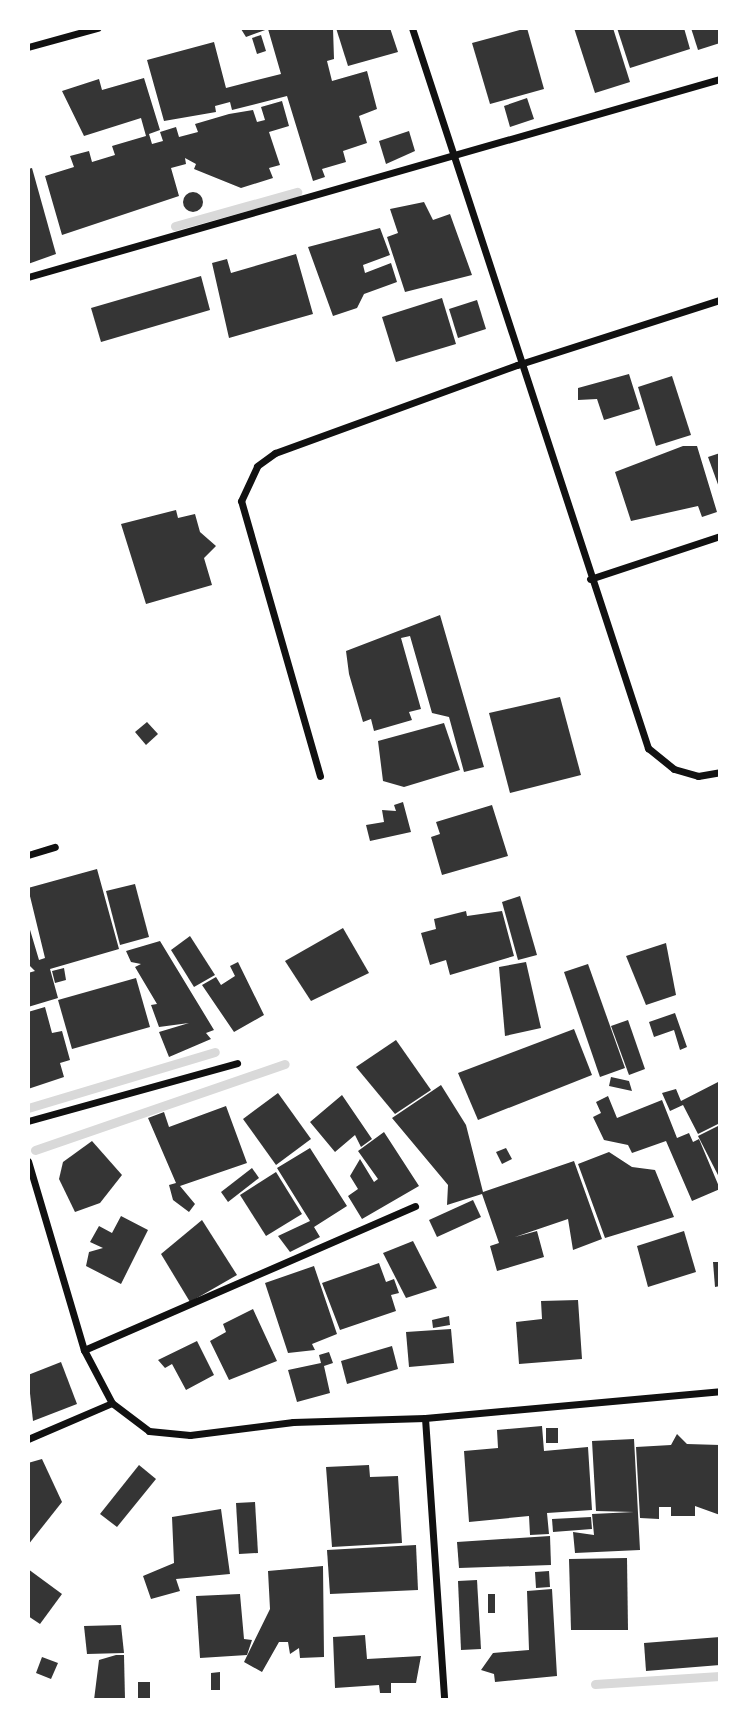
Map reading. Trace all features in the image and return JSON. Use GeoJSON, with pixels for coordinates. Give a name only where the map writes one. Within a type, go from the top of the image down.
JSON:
{"type":"FeatureCollection","features":[{"type":"Feature","properties":{"kind":"street"},"geometry":{"type":"LineString","coordinates":[[28,47],[97,28]]}},
{"type":"Feature","properties":{"kind":"street"},"geometry":{"type":"LineString","coordinates":[[412,28],[517,365],[648,748],[674,769],[698,776],[720,772]]}},
{"type":"Feature","properties":{"kind":"street"},"geometry":{"type":"LineString","coordinates":[[28,277],[453,160],[720,79]]}},
{"type":"Feature","properties":{"kind":"street"},"geometry":{"type":"LineString","coordinates":[[320,776],[241,501],[247,480],[275,453],[517,365],[720,300]]}},
{"type":"Feature","properties":{"kind":"street"},"geometry":{"type":"LineString","coordinates":[[590,579],[720,536]]}},
{"type":"Feature","properties":{"kind":"street"},"geometry":{"type":"LineString","coordinates":[[28,855],[55,847]]}},
{"type":"Feature","properties":{"kind":"street"},"geometry":{"type":"LineString","coordinates":[[28,1121],[237,1063]]}},
{"type":"Feature","properties":{"kind":"street"},"geometry":{"type":"LineString","coordinates":[[28,1161],[84,1350],[112,1403],[149,1431],[190,1436],[293,1422],[425,1418],[720,1391]]}},
{"type":"Feature","properties":{"kind":"street"},"geometry":{"type":"LineString","coordinates":[[84,1350],[415,1206]]}},
{"type":"Feature","properties":{"kind":"street"},"geometry":{"type":"LineString","coordinates":[[28,1439],[112,1403]]}},
{"type":"Feature","properties":{"kind":"street"},"geometry":{"type":"LineString","coordinates":[[425,1418],[444,1700]]}},
{"type":"Feature","properties":{"kind":"building"},"geometry":{"type":"Polygon","coordinates":[[[333,28],[334,59],[327,61],[332,81],[367,71],[377,109],[359,116],[367,143],[343,151],[346,162],[322,169],[325,177],[313,181],[287,96],[232,110],[230,102],[215,106],[216,112],[164,121],[147,60],[214,42],[226,88],[281,74],[268,29],[246,37],[241,29],[333,28]]]}},
{"type":"Feature","properties":{"kind":"building"},"geometry":{"type":"Polygon","coordinates":[[[336,28],[390,28],[398,52],[348,66],[336,28]]]}},
{"type":"Feature","properties":{"kind":"building"},"geometry":{"type":"Polygon","coordinates":[[[527,28],[544,89],[490,104],[472,43],[527,28]]]}},
{"type":"Feature","properties":{"kind":"building"},"geometry":{"type":"Polygon","coordinates":[[[574,28],[613,28],[630,82],[595,93],[574,28]]]}},
{"type":"Feature","properties":{"kind":"building"},"geometry":{"type":"Polygon","coordinates":[[[617,28],[684,28],[690,49],[630,68],[617,28]]]}},
{"type":"Feature","properties":{"kind":"building"},"geometry":{"type":"Polygon","coordinates":[[[691,28],[720,28],[720,43],[698,50],[691,28]]]}},
{"type":"Feature","properties":{"kind":"building"},"geometry":{"type":"Polygon","coordinates":[[[261,35],[266,51],[257,54],[252,38],[261,35]]]}},
{"type":"Feature","properties":{"kind":"building"},"geometry":{"type":"Polygon","coordinates":[[[144,78],[160,130],[149,134],[152,144],[163,141],[160,132],[176,127],[179,137],[198,132],[195,124],[229,114],[253,110],[257,122],[265,120],[261,107],[282,101],[289,126],[269,132],[280,165],[269,168],[273,178],[241,188],[194,169],[196,164],[185,158],[186,164],[171,168],[179,196],[62,235],[45,176],[74,167],[70,156],[89,151],[92,162],[115,155],[112,146],[146,136],[141,118],[84,136],[62,91],[99,79],[102,90],[144,78]]]}},
{"type":"Feature","properties":{"kind":"building"},"geometry":{"type":"Polygon","coordinates":[[[527,98],[534,119],[510,127],[504,106],[527,98]]]}},
{"type":"Feature","properties":{"kind":"building"},"geometry":{"type":"Polygon","coordinates":[[[409,131],[415,151],[386,164],[379,141],[409,131]]]}},
{"type":"Feature","properties":{"kind":"building"},"geometry":{"type":"Polygon","coordinates":[[[32,168],[56,254],[28,264],[28,169],[32,168]]]}},
{"type":"Feature","properties":{"kind":"building"},"geometry":{"type":"Polygon","coordinates":[[[193,192],[200,195],[203,202],[200,209],[193,212],[186,209],[183,202],[186,195],[193,192]]]}},
{"type":"Feature","properties":{"kind":"building"},"geometry":{"type":"Polygon","coordinates":[[[424,202],[433,220],[450,214],[472,275],[405,292],[387,237],[398,233],[390,209],[424,202]]]}},
{"type":"Feature","properties":{"kind":"building"},"geometry":{"type":"Polygon","coordinates":[[[380,228],[390,255],[363,265],[365,273],[391,263],[397,282],[364,294],[357,308],[333,316],[308,247],[380,228]]]}},
{"type":"Feature","properties":{"kind":"building"},"geometry":{"type":"Polygon","coordinates":[[[296,254],[313,314],[229,338],[212,263],[227,259],[231,273],[296,254]]]}},
{"type":"Feature","properties":{"kind":"building"},"geometry":{"type":"Polygon","coordinates":[[[201,276],[210,310],[101,342],[91,308],[201,276]]]}},
{"type":"Feature","properties":{"kind":"building"},"geometry":{"type":"Polygon","coordinates":[[[442,298],[456,344],[396,362],[382,317],[442,298]]]}},
{"type":"Feature","properties":{"kind":"building"},"geometry":{"type":"Polygon","coordinates":[[[477,300],[486,329],[458,338],[449,309],[477,300]]]}},
{"type":"Feature","properties":{"kind":"building"},"geometry":{"type":"Polygon","coordinates":[[[629,374],[640,409],[604,420],[597,399],[578,400],[578,388],[629,374]]]}},
{"type":"Feature","properties":{"kind":"building"},"geometry":{"type":"Polygon","coordinates":[[[672,376],[691,435],[656,446],[638,387],[672,376]]]}},
{"type":"Feature","properties":{"kind":"building"},"geometry":{"type":"Polygon","coordinates":[[[683,446],[697,446],[717,512],[702,517],[698,506],[631,521],[615,472],[683,446]]]}},
{"type":"Feature","properties":{"kind":"building"},"geometry":{"type":"Polygon","coordinates":[[[720,453],[720,490],[708,457],[720,453]]]}},
{"type":"Feature","properties":{"kind":"building"},"geometry":{"type":"Polygon","coordinates":[[[176,510],[178,518],[195,514],[200,532],[216,546],[204,558],[212,585],[146,604],[121,524],[176,510]]]}},
{"type":"Feature","properties":{"kind":"building"},"geometry":{"type":"Polygon","coordinates":[[[440,615],[484,767],[464,772],[449,717],[432,713],[410,636],[401,638],[421,709],[409,712],[412,720],[374,731],[371,719],[363,722],[349,674],[346,651],[440,615]]]}},
{"type":"Feature","properties":{"kind":"building"},"geometry":{"type":"Polygon","coordinates":[[[560,697],[581,775],[510,793],[489,713],[560,697]]]}},
{"type":"Feature","properties":{"kind":"building"},"geometry":{"type":"Polygon","coordinates":[[[147,722],[158,734],[146,745],[135,732],[147,722]]]}},
{"type":"Feature","properties":{"kind":"building"},"geometry":{"type":"Polygon","coordinates":[[[444,723],[460,770],[404,787],[383,781],[378,741],[444,723]]]}},
{"type":"Feature","properties":{"kind":"building"},"geometry":{"type":"Polygon","coordinates":[[[403,802],[411,832],[370,841],[366,825],[384,822],[382,810],[396,811],[394,805],[403,802]]]}},
{"type":"Feature","properties":{"kind":"building"},"geometry":{"type":"Polygon","coordinates":[[[492,805],[508,856],[442,875],[431,837],[440,834],[436,822],[492,805]]]}},
{"type":"Feature","properties":{"kind":"building"},"geometry":{"type":"Polygon","coordinates":[[[97,869],[119,949],[50,969],[58,998],[28,1007],[28,973],[35,971],[28,964],[28,923],[39,960],[45,958],[28,888],[97,869]]]}},
{"type":"Feature","properties":{"kind":"building"},"geometry":{"type":"Polygon","coordinates":[[[135,884],[149,937],[120,945],[106,891],[135,884]]]}},
{"type":"Feature","properties":{"kind":"building"},"geometry":{"type":"Polygon","coordinates":[[[520,896],[537,955],[518,960],[502,902],[520,896]]]}},
{"type":"Feature","properties":{"kind":"building"},"geometry":{"type":"Polygon","coordinates":[[[466,911],[467,916],[502,911],[514,956],[450,975],[446,960],[430,965],[421,933],[436,929],[434,919],[466,911]]]}},
{"type":"Feature","properties":{"kind":"building"},"geometry":{"type":"Polygon","coordinates":[[[343,928],[369,973],[311,1001],[285,961],[343,928]]]}},
{"type":"Feature","properties":{"kind":"building"},"geometry":{"type":"Polygon","coordinates":[[[190,936],[215,975],[194,987],[171,950],[190,936]]]}},
{"type":"Feature","properties":{"kind":"building"},"geometry":{"type":"Polygon","coordinates":[[[160,941],[214,1030],[206,1033],[211,1039],[169,1057],[159,1032],[189,1023],[159,1027],[151,1005],[157,1004],[135,967],[141,964],[131,962],[126,951],[160,941]]]}},
{"type":"Feature","properties":{"kind":"building"},"geometry":{"type":"Polygon","coordinates":[[[666,943],[676,995],[646,1005],[626,956],[666,943]]]}},
{"type":"Feature","properties":{"kind":"building"},"geometry":{"type":"Polygon","coordinates":[[[238,962],[264,1015],[234,1032],[202,985],[216,977],[221,985],[235,976],[230,966],[238,962]]]}},
{"type":"Feature","properties":{"kind":"building"},"geometry":{"type":"Polygon","coordinates":[[[526,962],[541,1028],[505,1036],[499,967],[526,962]]]}},
{"type":"Feature","properties":{"kind":"building"},"geometry":{"type":"Polygon","coordinates":[[[588,964],[625,1068],[600,1077],[564,972],[588,964]]]}},
{"type":"Feature","properties":{"kind":"building"},"geometry":{"type":"Polygon","coordinates":[[[64,968],[66,980],[55,983],[52,971],[64,968]]]}},
{"type":"Feature","properties":{"kind":"building"},"geometry":{"type":"Polygon","coordinates":[[[136,978],[150,1027],[72,1049],[58,1000],[136,978]]]}},
{"type":"Feature","properties":{"kind":"building"},"geometry":{"type":"Polygon","coordinates":[[[45,1007],[52,1033],[62,1031],[70,1060],[60,1063],[64,1077],[28,1089],[28,1012],[45,1007]]]}},
{"type":"Feature","properties":{"kind":"building"},"geometry":{"type":"Polygon","coordinates":[[[675,1013],[687,1047],[680,1050],[674,1030],[654,1037],[649,1022],[675,1013]]]}},
{"type":"Feature","properties":{"kind":"building"},"geometry":{"type":"Polygon","coordinates":[[[628,1020],[645,1069],[629,1075],[611,1026],[628,1020]]]}},
{"type":"Feature","properties":{"kind":"building"},"geometry":{"type":"Polygon","coordinates":[[[574,1029],[592,1075],[478,1120],[458,1073],[574,1029]]]}},
{"type":"Feature","properties":{"kind":"building"},"geometry":{"type":"Polygon","coordinates":[[[396,1040],[431,1090],[395,1114],[356,1067],[396,1040]]]}},
{"type":"Feature","properties":{"kind":"building"},"geometry":{"type":"Polygon","coordinates":[[[611,1077],[629,1081],[632,1091],[609,1086],[611,1077]]]}},
{"type":"Feature","properties":{"kind":"building"},"geometry":{"type":"Polygon","coordinates":[[[720,1081],[720,1123],[698,1134],[683,1105],[670,1111],[662,1093],[676,1089],[681,1101],[720,1081]]]}},
{"type":"Feature","properties":{"kind":"building"},"geometry":{"type":"Polygon","coordinates":[[[441,1085],[466,1125],[483,1192],[574,1161],[602,1239],[573,1250],[568,1219],[515,1237],[537,1231],[544,1257],[497,1271],[490,1246],[499,1243],[482,1194],[447,1205],[448,1185],[392,1118],[441,1085]]]}},
{"type":"Feature","properties":{"kind":"building"},"geometry":{"type":"Polygon","coordinates":[[[278,1093],[311,1139],[276,1165],[243,1119],[278,1093]]]}},
{"type":"Feature","properties":{"kind":"building"},"geometry":{"type":"Polygon","coordinates":[[[342,1095],[372,1139],[361,1147],[355,1135],[335,1152],[310,1122],[342,1095]]]}},
{"type":"Feature","properties":{"kind":"building"},"geometry":{"type":"Polygon","coordinates":[[[608,1096],[617,1118],[662,1100],[677,1138],[689,1133],[693,1142],[699,1139],[720,1189],[692,1201],[666,1141],[632,1153],[628,1145],[604,1140],[593,1117],[601,1113],[596,1102],[608,1096]]]}},
{"type":"Feature","properties":{"kind":"building"},"geometry":{"type":"Polygon","coordinates":[[[226,1106],[247,1163],[180,1186],[195,1204],[189,1212],[173,1200],[169,1185],[176,1183],[148,1118],[164,1112],[169,1127],[226,1106]]]}},
{"type":"Feature","properties":{"kind":"building"},"geometry":{"type":"Polygon","coordinates":[[[718,1126],[720,1129],[720,1179],[698,1136],[718,1126]]]}},
{"type":"Feature","properties":{"kind":"building"},"geometry":{"type":"Polygon","coordinates":[[[384,1132],[419,1186],[362,1219],[348,1196],[358,1189],[350,1176],[360,1159],[374,1182],[378,1179],[358,1151],[384,1132]]]}},
{"type":"Feature","properties":{"kind":"building"},"geometry":{"type":"Polygon","coordinates":[[[92,1141],[122,1175],[100,1203],[75,1212],[59,1179],[63,1162],[92,1141]]]}},
{"type":"Feature","properties":{"kind":"building"},"geometry":{"type":"Polygon","coordinates":[[[310,1148],[347,1206],[314,1227],[320,1237],[290,1252],[278,1236],[310,1221],[277,1168],[310,1148]]]}},
{"type":"Feature","properties":{"kind":"building"},"geometry":{"type":"Polygon","coordinates":[[[506,1148],[512,1159],[502,1164],[496,1152],[506,1148]]]}},
{"type":"Feature","properties":{"kind":"building"},"geometry":{"type":"Polygon","coordinates":[[[609,1152],[632,1167],[655,1170],[674,1217],[605,1238],[578,1164],[609,1152]]]}},
{"type":"Feature","properties":{"kind":"building"},"geometry":{"type":"Polygon","coordinates":[[[252,1168],[259,1178],[228,1202],[221,1192],[252,1168]]]}},
{"type":"Feature","properties":{"kind":"building"},"geometry":{"type":"Polygon","coordinates":[[[276,1172],[302,1214],[266,1236],[240,1195],[276,1172]]]}},
{"type":"Feature","properties":{"kind":"building"},"geometry":{"type":"Polygon","coordinates":[[[473,1200],[481,1217],[437,1237],[429,1220],[473,1200]]]}},
{"type":"Feature","properties":{"kind":"building"},"geometry":{"type":"Polygon","coordinates":[[[121,1216],[148,1230],[121,1284],[86,1266],[89,1252],[103,1248],[90,1242],[99,1226],[112,1233],[121,1216]]]}},
{"type":"Feature","properties":{"kind":"building"},"geometry":{"type":"Polygon","coordinates":[[[202,1220],[237,1275],[190,1302],[161,1254],[202,1220]]]}},
{"type":"Feature","properties":{"kind":"building"},"geometry":{"type":"Polygon","coordinates":[[[684,1231],[696,1272],[648,1287],[637,1246],[684,1231]]]}},
{"type":"Feature","properties":{"kind":"building"},"geometry":{"type":"Polygon","coordinates":[[[413,1241],[437,1288],[406,1298],[383,1253],[413,1241]]]}},
{"type":"Feature","properties":{"kind":"building"},"geometry":{"type":"Polygon","coordinates":[[[713,1262],[720,1262],[720,1286],[715,1287],[713,1262]]]}},
{"type":"Feature","properties":{"kind":"building"},"geometry":{"type":"Polygon","coordinates":[[[379,1263],[386,1282],[394,1279],[399,1293],[391,1295],[396,1311],[340,1330],[322,1283],[379,1263]]]}},
{"type":"Feature","properties":{"kind":"building"},"geometry":{"type":"Polygon","coordinates":[[[314,1266],[337,1334],[312,1344],[315,1350],[288,1353],[265,1283],[314,1266]]]}},
{"type":"Feature","properties":{"kind":"building"},"geometry":{"type":"Polygon","coordinates":[[[578,1300],[582,1359],[519,1364],[516,1322],[542,1319],[541,1301],[578,1300]]]}},
{"type":"Feature","properties":{"kind":"building"},"geometry":{"type":"Polygon","coordinates":[[[253,1309],[277,1361],[229,1380],[210,1341],[226,1332],[223,1324],[253,1309]]]}},
{"type":"Feature","properties":{"kind":"building"},"geometry":{"type":"Polygon","coordinates":[[[449,1316],[450,1325],[433,1328],[432,1320],[449,1316]]]}},
{"type":"Feature","properties":{"kind":"building"},"geometry":{"type":"Polygon","coordinates":[[[451,1329],[454,1363],[409,1367],[406,1332],[451,1329]]]}},
{"type":"Feature","properties":{"kind":"building"},"geometry":{"type":"Polygon","coordinates":[[[197,1341],[214,1375],[186,1390],[172,1364],[165,1368],[158,1360],[197,1341]]]}},
{"type":"Feature","properties":{"kind":"building"},"geometry":{"type":"Polygon","coordinates":[[[392,1346],[398,1369],[347,1384],[341,1361],[392,1346]]]}},
{"type":"Feature","properties":{"kind":"building"},"geometry":{"type":"Polygon","coordinates":[[[329,1352],[333,1363],[324,1366],[330,1393],[297,1402],[288,1370],[321,1363],[319,1355],[329,1352]]]}},
{"type":"Feature","properties":{"kind":"building"},"geometry":{"type":"Polygon","coordinates":[[[61,1362],[77,1404],[33,1421],[28,1375],[61,1362]]]}},
{"type":"Feature","properties":{"kind":"building"},"geometry":{"type":"Polygon","coordinates":[[[542,1426],[544,1451],[588,1447],[592,1510],[547,1513],[549,1534],[530,1535],[529,1516],[469,1522],[464,1451],[498,1448],[497,1430],[542,1426]]]}},
{"type":"Feature","properties":{"kind":"building"},"geometry":{"type":"Polygon","coordinates":[[[546,1428],[558,1428],[558,1443],[546,1443],[546,1428]]]}},
{"type":"Feature","properties":{"kind":"building"},"geometry":{"type":"Polygon","coordinates":[[[677,1434],[687,1444],[720,1445],[720,1515],[695,1506],[695,1516],[671,1516],[671,1507],[659,1507],[659,1519],[640,1518],[636,1447],[671,1445],[677,1434]]]}},
{"type":"Feature","properties":{"kind":"building"},"geometry":{"type":"Polygon","coordinates":[[[634,1439],[640,1550],[575,1553],[573,1532],[594,1535],[592,1514],[634,1512],[596,1511],[592,1441],[634,1439]]]}},
{"type":"Feature","properties":{"kind":"building"},"geometry":{"type":"Polygon","coordinates":[[[42,1459],[62,1502],[28,1545],[28,1463],[42,1459]]]}},
{"type":"Feature","properties":{"kind":"building"},"geometry":{"type":"Polygon","coordinates":[[[139,1465],[156,1479],[117,1527],[100,1514],[139,1465]]]}},
{"type":"Feature","properties":{"kind":"building"},"geometry":{"type":"Polygon","coordinates":[[[369,1465],[370,1477],[398,1476],[402,1543],[332,1547],[326,1467],[369,1465]]]}},
{"type":"Feature","properties":{"kind":"building"},"geometry":{"type":"Polygon","coordinates":[[[255,1502],[258,1553],[239,1554],[236,1503],[255,1502]]]}},
{"type":"Feature","properties":{"kind":"building"},"geometry":{"type":"Polygon","coordinates":[[[221,1509],[230,1574],[176,1579],[180,1591],[151,1599],[143,1576],[174,1563],[172,1517],[221,1509]]]}},
{"type":"Feature","properties":{"kind":"building"},"geometry":{"type":"Polygon","coordinates":[[[591,1517],[592,1529],[553,1532],[552,1519],[591,1517]]]}},
{"type":"Feature","properties":{"kind":"building"},"geometry":{"type":"Polygon","coordinates":[[[550,1536],[551,1565],[459,1568],[457,1542],[550,1536]]]}},
{"type":"Feature","properties":{"kind":"building"},"geometry":{"type":"Polygon","coordinates":[[[416,1545],[418,1590],[330,1594],[327,1550],[416,1545]]]}},
{"type":"Feature","properties":{"kind":"building"},"geometry":{"type":"Polygon","coordinates":[[[627,1558],[628,1630],[571,1630],[569,1559],[627,1558]]]}},
{"type":"Feature","properties":{"kind":"building"},"geometry":{"type":"Polygon","coordinates":[[[323,1566],[324,1657],[300,1658],[299,1648],[290,1654],[288,1642],[279,1642],[262,1672],[244,1662],[270,1609],[268,1571],[323,1566]]]}},
{"type":"Feature","properties":{"kind":"building"},"geometry":{"type":"Polygon","coordinates":[[[28,1569],[62,1594],[40,1624],[28,1616],[28,1569]]]}},
{"type":"Feature","properties":{"kind":"building"},"geometry":{"type":"Polygon","coordinates":[[[549,1571],[550,1587],[536,1588],[535,1572],[549,1571]]]}},
{"type":"Feature","properties":{"kind":"building"},"geometry":{"type":"Polygon","coordinates":[[[477,1580],[481,1649],[461,1650],[458,1581],[477,1580]]]}},
{"type":"Feature","properties":{"kind":"building"},"geometry":{"type":"Polygon","coordinates":[[[552,1589],[557,1676],[495,1682],[494,1674],[481,1670],[493,1653],[529,1650],[527,1591],[552,1589]]]}},
{"type":"Feature","properties":{"kind":"building"},"geometry":{"type":"Polygon","coordinates":[[[240,1594],[244,1639],[252,1640],[247,1655],[200,1658],[196,1596],[240,1594]]]}},
{"type":"Feature","properties":{"kind":"building"},"geometry":{"type":"Polygon","coordinates":[[[488,1594],[495,1594],[495,1613],[488,1613],[488,1594]]]}},
{"type":"Feature","properties":{"kind":"building"},"geometry":{"type":"Polygon","coordinates":[[[121,1625],[124,1653],[87,1654],[84,1626],[121,1625]]]}},
{"type":"Feature","properties":{"kind":"building"},"geometry":{"type":"Polygon","coordinates":[[[365,1635],[367,1659],[421,1656],[416,1683],[391,1683],[391,1693],[380,1693],[379,1685],[335,1688],[333,1637],[365,1635]]]}},
{"type":"Feature","properties":{"kind":"building"},"geometry":{"type":"Polygon","coordinates":[[[720,1637],[720,1665],[646,1671],[644,1643],[720,1637]]]}},
{"type":"Feature","properties":{"kind":"building"},"geometry":{"type":"Polygon","coordinates":[[[124,1655],[125,1700],[94,1700],[99,1660],[124,1655]]]}},
{"type":"Feature","properties":{"kind":"building"},"geometry":{"type":"Polygon","coordinates":[[[42,1657],[58,1663],[51,1679],[36,1673],[42,1657]]]}},
{"type":"Feature","properties":{"kind":"building"},"geometry":{"type":"Polygon","coordinates":[[[220,1672],[220,1690],[211,1690],[211,1673],[220,1672]]]}},
{"type":"Feature","properties":{"kind":"building"},"geometry":{"type":"Polygon","coordinates":[[[138,1682],[150,1682],[150,1700],[138,1700],[138,1682]]]}},
{"type":"Feature","properties":{"kind":"waterway"},"geometry":{"type":"LineString","coordinates":[[175,226],[297,192]]}},
{"type":"Feature","properties":{"kind":"waterway"},"geometry":{"type":"LineString","coordinates":[[28,1108],[215,1052]]}},
{"type":"Feature","properties":{"kind":"waterway"},"geometry":{"type":"LineString","coordinates":[[35,1150],[285,1064]]}},
{"type":"Feature","properties":{"kind":"waterway"},"geometry":{"type":"LineString","coordinates":[[595,1684],[720,1676]]}}]}
